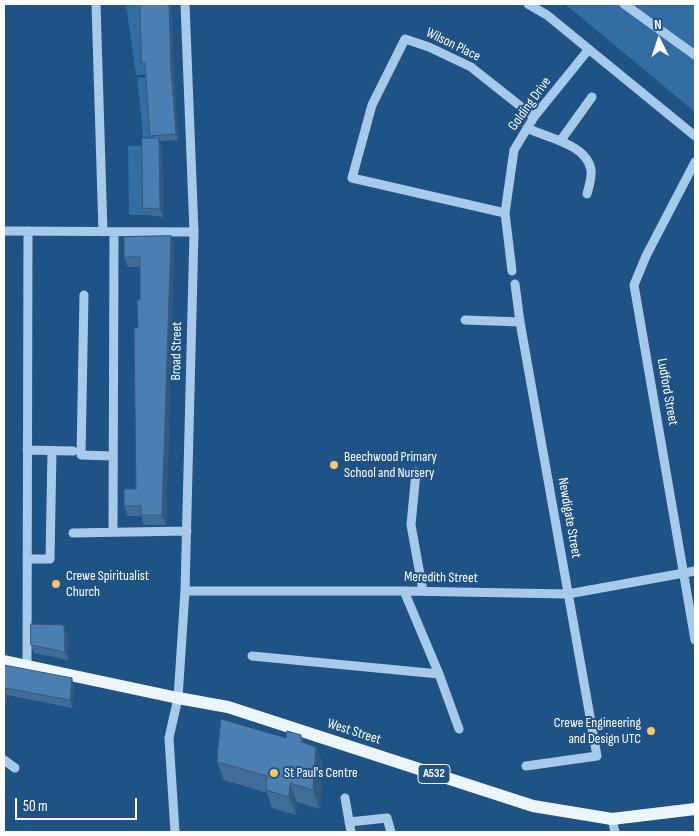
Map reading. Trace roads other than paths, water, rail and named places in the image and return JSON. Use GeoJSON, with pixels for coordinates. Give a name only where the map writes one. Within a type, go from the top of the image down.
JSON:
{"type":"FeatureCollection","features":[{"type":"Feature","properties":{"kind":"main road","name":"West Street"},"geometry":{"type":"LineString","coordinates":[[4,661],[228,707],[533,806],[612,819],[695,809]]}},
{"type":"Feature","properties":{"kind":"street"},"geometry":{"type":"LineString","coordinates":[[96,4],[103,232]]}},
{"type":"Feature","properties":{"kind":"street","name":"Broad Street"},"geometry":{"type":"LineString","coordinates":[[175,832],[169,738],[178,698],[185,590],[194,232],[185,4]]}},
{"type":"Feature","properties":{"kind":"street"},"geometry":{"type":"LineString","coordinates":[[528,4],[547,15],[695,136]]}},
{"type":"Feature","properties":{"kind":"street"},"geometry":{"type":"LineString","coordinates":[[624,4],[695,55]]}},
{"type":"Feature","properties":{"kind":"street","name":"Wilson Place"},"geometry":{"type":"LineString","coordinates":[[505,213],[352,178],[372,105],[405,39],[429,47],[470,67],[534,117]]}},
{"type":"Feature","properties":{"kind":"street","name":"Golding Drive"},"geometry":{"type":"LineString","coordinates":[[512,271],[505,213],[514,150],[534,117],[589,49]]}},
{"type":"Feature","properties":{"kind":"street"},"geometry":{"type":"LineString","coordinates":[[561,140],[592,97]]}},
{"type":"Feature","properties":{"kind":"street"},"geometry":{"type":"LineString","coordinates":[[528,128],[544,136],[561,140],[586,158],[591,177],[587,194]]}},
{"type":"Feature","properties":{"kind":"street","name":"Ludford Street"},"geometry":{"type":"LineString","coordinates":[[695,162],[646,256],[634,285],[695,640]]}},
{"type":"Feature","properties":{"kind":"street"},"geometry":{"type":"LineString","coordinates":[[4,231],[194,232]]}},
{"type":"Feature","properties":{"kind":"street"},"geometry":{"type":"LineString","coordinates":[[27,665],[28,231]]}},
{"type":"Feature","properties":{"kind":"street"},"geometry":{"type":"LineString","coordinates":[[113,532],[114,232]]}},
{"type":"Feature","properties":{"kind":"street","name":"Newdigate Street"},"geometry":{"type":"LineString","coordinates":[[515,284],[520,322],[598,756],[526,766]]}},
{"type":"Feature","properties":{"kind":"street"},"geometry":{"type":"LineString","coordinates":[[84,295],[81,455],[113,456]]}},
{"type":"Feature","properties":{"kind":"street"},"geometry":{"type":"LineString","coordinates":[[465,320],[520,322]]}},
{"type":"Feature","properties":{"kind":"street"},"geometry":{"type":"LineString","coordinates":[[27,450],[73,451]]}},
{"type":"Feature","properties":{"kind":"street"},"geometry":{"type":"LineString","coordinates":[[27,559],[50,559],[52,451]]}},
{"type":"Feature","properties":{"kind":"street"},"geometry":{"type":"LineString","coordinates":[[416,472],[411,525],[423,591]]}},
{"type":"Feature","properties":{"kind":"street"},"geometry":{"type":"LineString","coordinates":[[73,533],[187,531]]}},
{"type":"Feature","properties":{"kind":"street","name":"Meredith Street"},"geometry":{"type":"LineString","coordinates":[[185,590],[568,594],[695,571]]}},
{"type":"Feature","properties":{"kind":"street"},"geometry":{"type":"LineString","coordinates":[[404,591],[439,674],[459,729]]}},
{"type":"Feature","properties":{"kind":"street"},"geometry":{"type":"LineString","coordinates":[[252,656],[439,674]]}},
{"type":"Feature","properties":{"kind":"street"},"geometry":{"type":"LineString","coordinates":[[4,760],[16,768]]}},
{"type":"Feature","properties":{"kind":"street"},"geometry":{"type":"LineString","coordinates":[[345,798],[351,832]]}},
{"type":"Feature","properties":{"kind":"street"},"geometry":{"type":"LineString","coordinates":[[349,822],[387,818],[392,832]]}},
{"type":"Feature","properties":{"kind":"street"},"geometry":{"type":"LineString","coordinates":[[612,819],[615,832]]}},
{"type":"Feature","properties":{"kind":"place","name":"Beechwood Primary School and Nursery"},"geometry":{"type":"Point","coordinates":[334,465]}},
{"type":"Feature","properties":{"kind":"place","name":"Crewe Spiritualist Church"},"geometry":{"type":"Point","coordinates":[56,584]}},
{"type":"Feature","properties":{"kind":"place","name":"Crewe Engineering and Design UTC"},"geometry":{"type":"Point","coordinates":[651,731]}},
{"type":"Feature","properties":{"kind":"place","name":"St Paul's Centre"},"geometry":{"type":"Point","coordinates":[274,773]}}]}
